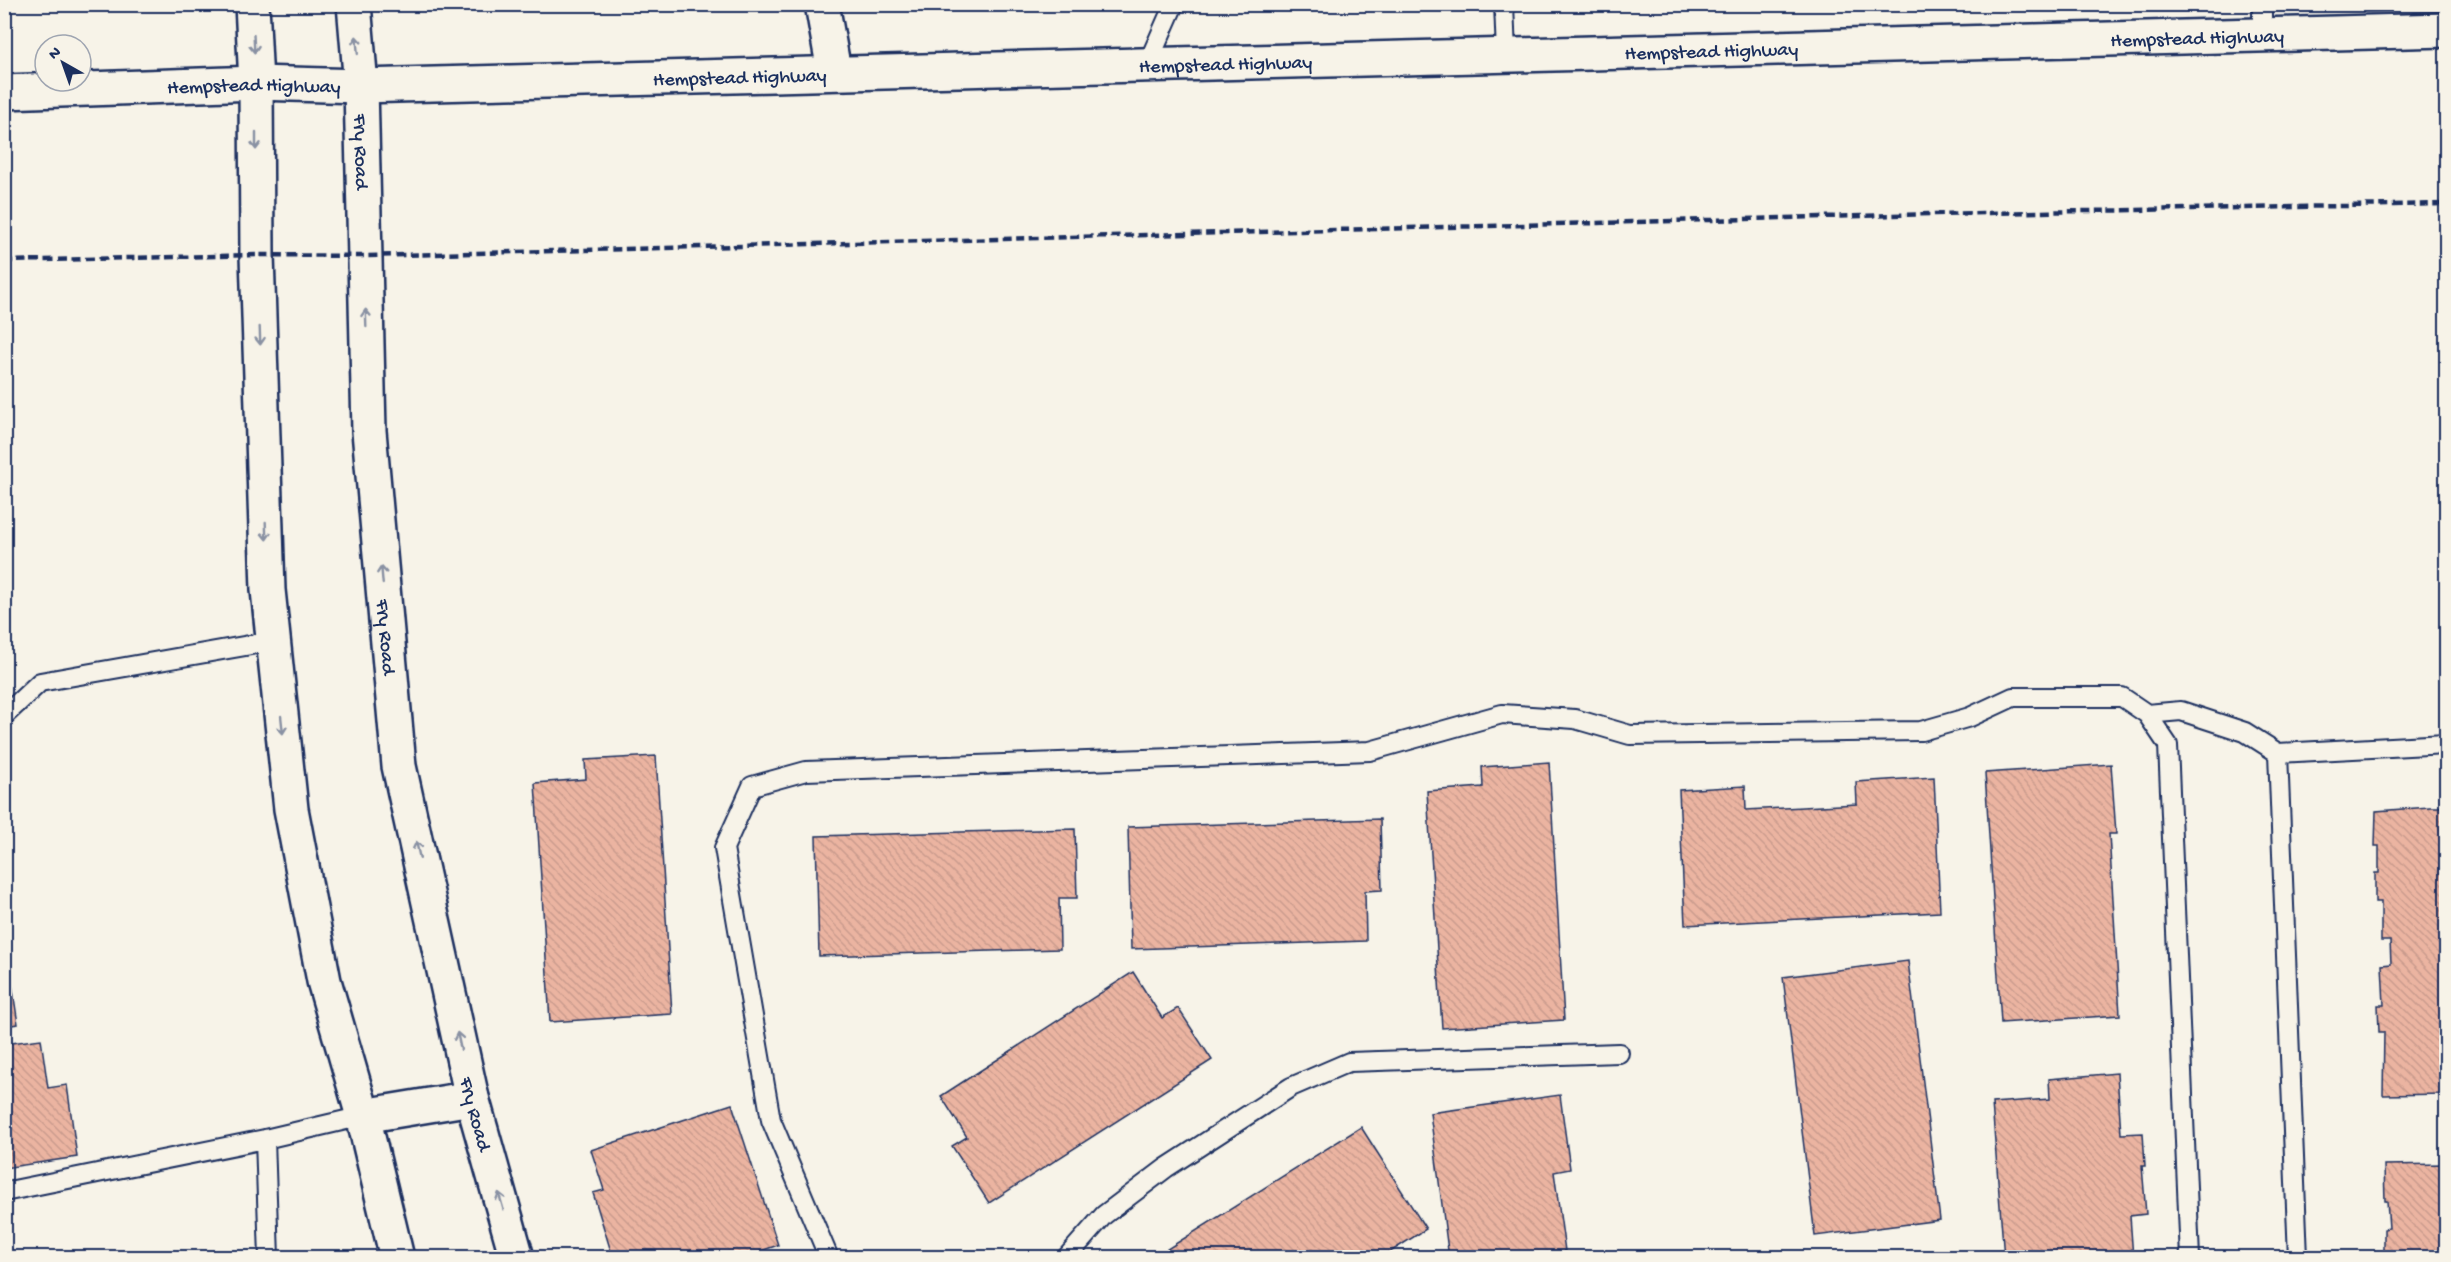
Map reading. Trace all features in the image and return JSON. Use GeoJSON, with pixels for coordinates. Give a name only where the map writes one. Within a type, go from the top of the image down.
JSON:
{"type":"FeatureCollection","features":[{"type":"Feature","properties":{"kind":"main road"},"geometry":{"type":"LineString","coordinates":[[252,4],[256,83],[257,267],[268,590],[291,809],[324,981],[363,1116],[397,1257]]}},
{"type":"Feature","properties":{"kind":"main road","name":"Fry Road"},"geometry":{"type":"LineString","coordinates":[[354,4],[361,86],[369,431],[399,766],[472,1098],[517,1257]]}},
{"type":"Feature","properties":{"kind":"main road"},"geometry":{"type":"LineString","coordinates":[[822,4],[834,71]]}},
{"type":"Feature","properties":{"kind":"main road","name":"Hempstead Highway"},"geometry":{"type":"LineString","coordinates":[[4,92],[256,83],[361,86],[1506,54],[2262,19],[2446,30]]}},
{"type":"Feature","properties":{"kind":"main road"},"geometry":{"type":"LineString","coordinates":[[363,1116],[472,1098]]}},
{"type":"Feature","properties":{"kind":"lane"},"geometry":{"type":"LineString","coordinates":[[1148,63],[1173,4]]}},
{"type":"Feature","properties":{"kind":"lane"},"geometry":{"type":"LineString","coordinates":[[1504,4],[1506,54]]}},
{"type":"Feature","properties":{"kind":"lane"},"geometry":{"type":"LineString","coordinates":[[4,716],[40,682],[273,641]]}},
{"type":"Feature","properties":{"kind":"lane"},"geometry":{"type":"LineString","coordinates":[[829,1257],[771,1120],[724,848],[752,786],[806,771],[1370,751],[1502,714],[1575,719],[1630,735],[1921,731],[1970,717],[2013,697],[2122,697],[2147,714],[2168,746],[2190,1257]]}},
{"type":"Feature","properties":{"kind":"lane"},"geometry":{"type":"LineString","coordinates":[[2147,714],[2181,711],[2245,732],[2278,753],[2446,744]]}},
{"type":"Feature","properties":{"kind":"lane"},"geometry":{"type":"LineString","coordinates":[[2278,753],[2298,1257]]}},
{"type":"Feature","properties":{"kind":"lane"},"geometry":{"type":"LineString","coordinates":[[1066,1257],[1104,1215],[1166,1168],[1291,1087],[1349,1062],[1619,1053]]}},
{"type":"Feature","properties":{"kind":"lane"},"geometry":{"type":"LineString","coordinates":[[4,1192],[265,1139],[363,1116]]}},
{"type":"Feature","properties":{"kind":"lane"},"geometry":{"type":"LineString","coordinates":[[265,1139],[269,1257]]}},
{"type":"Feature","properties":{"kind":"building"},"geometry":{"type":"Polygon","coordinates":[[[656,756],[672,1014],[550,1022],[535,783],[586,779],[585,760],[656,756]]]}},
{"type":"Feature","properties":{"kind":"building"},"geometry":{"type":"Polygon","coordinates":[[[1549,762],[1564,1020],[1442,1028],[1427,791],[1483,787],[1482,767],[1549,762]]]}},
{"type":"Feature","properties":{"kind":"building"},"geometry":{"type":"Polygon","coordinates":[[[2111,764],[2116,834],[2109,834],[2120,1015],[2001,1023],[1985,773],[2111,764]]]}},
{"type":"Feature","properties":{"kind":"building"},"geometry":{"type":"Polygon","coordinates":[[[1934,777],[1940,912],[1685,925],[1679,790],[1745,786],[1746,810],[1857,804],[1856,782],[1934,777]]]}},
{"type":"Feature","properties":{"kind":"building"},"geometry":{"type":"Polygon","coordinates":[[[2446,807],[2446,1094],[2383,1095],[2384,1032],[2379,1032],[2378,1005],[2384,1005],[2382,965],[2391,964],[2390,941],[2381,941],[2381,902],[2375,902],[2375,873],[2379,873],[2379,846],[2375,846],[2376,811],[2446,807]]]}},
{"type":"Feature","properties":{"kind":"building"},"geometry":{"type":"Polygon","coordinates":[[[1380,819],[1382,890],[1365,891],[1366,941],[1131,949],[1128,827],[1380,819]]]}},
{"type":"Feature","properties":{"kind":"building"},"geometry":{"type":"Polygon","coordinates":[[[1075,829],[1077,898],[1059,898],[1060,949],[819,956],[816,836],[1075,829]]]}},
{"type":"Feature","properties":{"kind":"building"},"geometry":{"type":"Polygon","coordinates":[[[4,931],[18,1024],[4,1026],[4,931]]]}},
{"type":"Feature","properties":{"kind":"building"},"geometry":{"type":"Polygon","coordinates":[[[1908,961],[1940,1220],[1815,1236],[1783,977],[1908,961]]]}},
{"type":"Feature","properties":{"kind":"building"},"geometry":{"type":"Polygon","coordinates":[[[1133,972],[1162,1018],[1178,1008],[1212,1060],[989,1203],[952,1146],[967,1137],[941,1096],[1133,972]]]}},
{"type":"Feature","properties":{"kind":"building"},"geometry":{"type":"Polygon","coordinates":[[[41,1039],[48,1088],[67,1085],[77,1157],[4,1168],[4,1044],[41,1039]]]}},
{"type":"Feature","properties":{"kind":"building"},"geometry":{"type":"Polygon","coordinates":[[[2117,1073],[2121,1134],[2143,1133],[2145,1166],[2142,1166],[2146,1214],[2130,1216],[2133,1258],[2004,1258],[1992,1103],[2050,1099],[2049,1079],[2117,1073]]]}},
{"type":"Feature","properties":{"kind":"building"},"geometry":{"type":"Polygon","coordinates":[[[1560,1095],[1570,1169],[1554,1172],[1566,1258],[1449,1258],[1430,1113],[1560,1095]]]}},
{"type":"Feature","properties":{"kind":"building"},"geometry":{"type":"Polygon","coordinates":[[[732,1104],[778,1245],[741,1258],[613,1258],[593,1193],[604,1190],[591,1150],[732,1104]]]}},
{"type":"Feature","properties":{"kind":"building"},"geometry":{"type":"Polygon","coordinates":[[[1361,1127],[1426,1229],[1381,1258],[1153,1258],[1361,1127]]]}},
{"type":"Feature","properties":{"kind":"building"},"geometry":{"type":"Polygon","coordinates":[[[2446,1164],[2446,1258],[2384,1256],[2384,1229],[2389,1228],[2387,1201],[2385,1201],[2384,1165],[2446,1164]]]}},
{"type":"Feature","properties":{"kind":"railway"},"geometry":{"type":"LineString","coordinates":[[4,261],[257,255],[364,256],[1933,214],[2446,204]]}}]}
